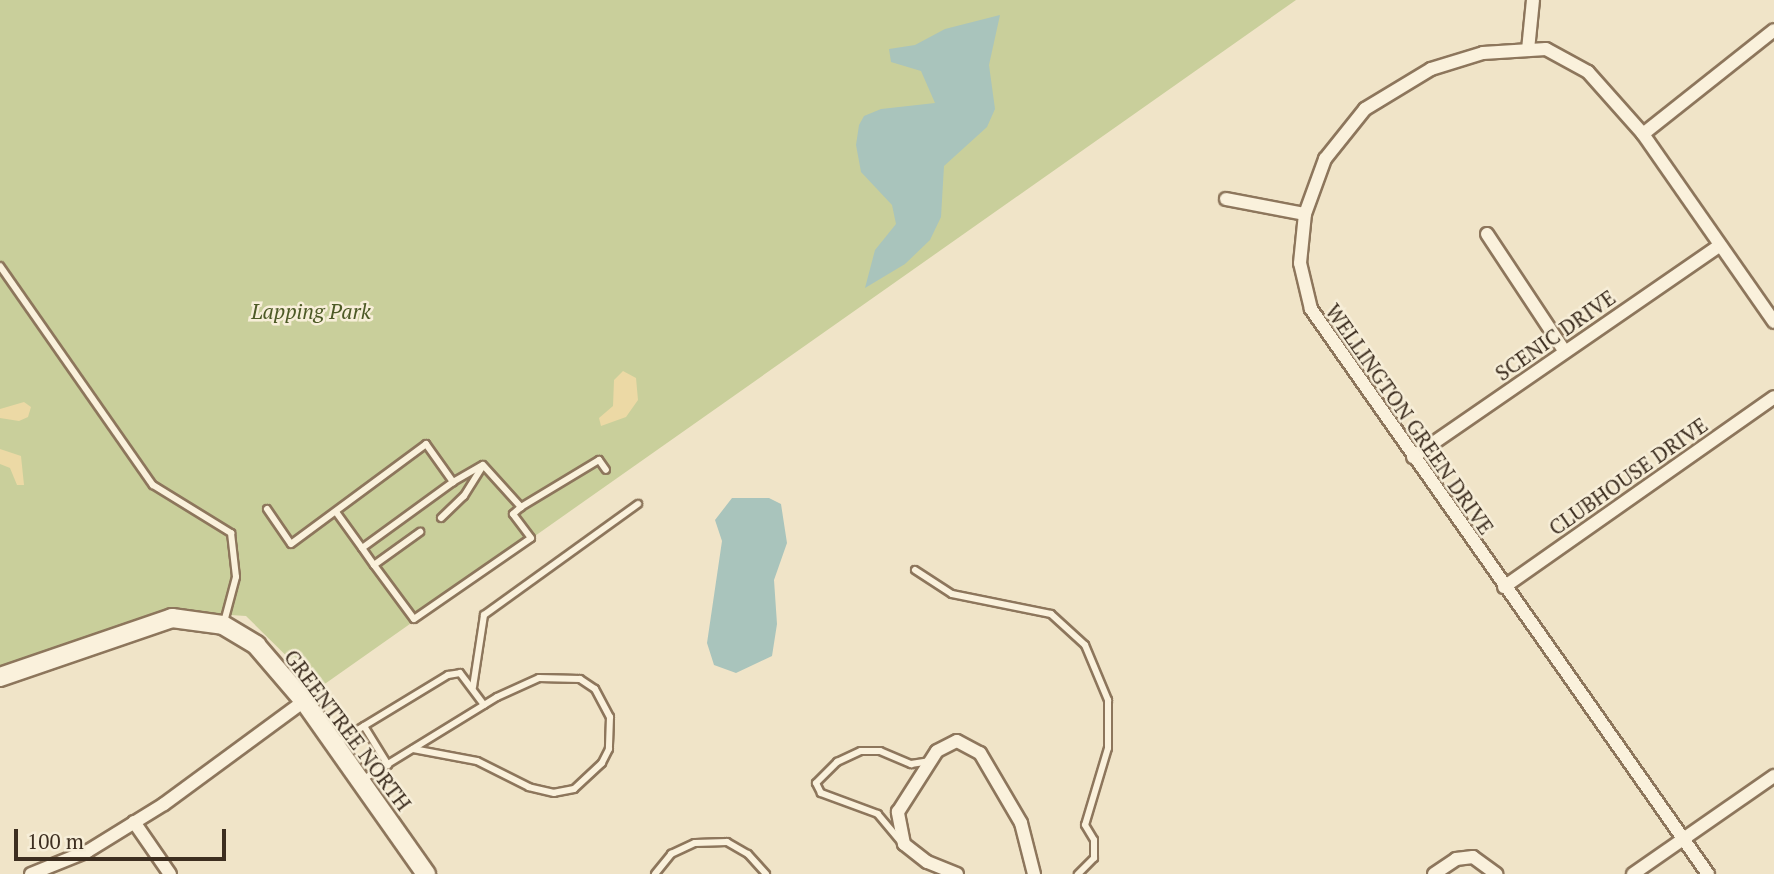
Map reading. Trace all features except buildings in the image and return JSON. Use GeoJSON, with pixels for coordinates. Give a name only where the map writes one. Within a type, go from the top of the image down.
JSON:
{"type":"FeatureCollection","features":[{"type":"Feature","properties":{"kind":"main road"},"geometry":{"type":"LineString","coordinates":[[0,677],[172,618],[223,625]]}},
{"type":"Feature","properties":{"kind":"main road","name":"GREENTREE NORTH"},"geometry":{"type":"LineString","coordinates":[[223,625],[256,645],[304,701],[426,874]]}},
{"type":"Feature","properties":{"kind":"street"},"geometry":{"type":"LineString","coordinates":[[1528,50],[1533,0]]}},
{"type":"Feature","properties":{"kind":"street"},"geometry":{"type":"LineString","coordinates":[[1643,134],[1774,30]]}},
{"type":"Feature","properties":{"kind":"street","name":"WELLINGTON GREEN DRIVE"},"geometry":{"type":"LineString","coordinates":[[1708,874],[1311,309],[1300,263],[1306,214],[1325,159],[1365,108],[1431,69],[1483,53],[1546,49],[1588,72],[1643,134],[1774,322]]}},
{"type":"Feature","properties":{"kind":"street"},"geometry":{"type":"LineString","coordinates":[[1226,199],[1306,214]]}},
{"type":"Feature","properties":{"kind":"street"},"geometry":{"type":"LineString","coordinates":[[1487,234],[1565,352]]}},
{"type":"Feature","properties":{"kind":"street","name":"SCENIC DRIVE"},"geometry":{"type":"LineString","coordinates":[[1413,457],[1720,245]]}},
{"type":"Feature","properties":{"kind":"street","name":"CLUBHOUSE DRIVE"},"geometry":{"type":"LineString","coordinates":[[1504,587],[1774,397]]}},
{"type":"Feature","properties":{"kind":"street"},"geometry":{"type":"LineString","coordinates":[[31,874],[88,851],[134,822],[304,701]]}},
{"type":"Feature","properties":{"kind":"street"},"geometry":{"type":"LineString","coordinates":[[957,874],[927,862],[904,844],[898,812],[937,751],[957,741],[980,752],[1021,823],[1034,874]]}},
{"type":"Feature","properties":{"kind":"street"},"geometry":{"type":"LineString","coordinates":[[1633,874],[1774,776]]}},
{"type":"Feature","properties":{"kind":"street"},"geometry":{"type":"LineString","coordinates":[[134,822],[170,874]]}},
{"type":"Feature","properties":{"kind":"street"},"geometry":{"type":"LineString","coordinates":[[1434,874],[1456,859],[1473,858],[1496,874]]}},
{"type":"Feature","properties":{"kind":"lane"},"geometry":{"type":"LineString","coordinates":[[0,266],[153,485],[231,533],[236,577],[223,625]]}},
{"type":"Feature","properties":{"kind":"lane"},"geometry":{"type":"LineString","coordinates":[[267,509],[291,544],[426,444],[453,482]]}},
{"type":"Feature","properties":{"kind":"lane"},"geometry":{"type":"LineString","coordinates":[[336,512],[414,619],[531,538],[513,514],[521,507],[599,460],[606,470]]}},
{"type":"Feature","properties":{"kind":"lane"},"geometry":{"type":"LineString","coordinates":[[362,548],[453,482],[483,465]]}},
{"type":"Feature","properties":{"kind":"lane"},"geometry":{"type":"LineString","coordinates":[[483,465],[521,507]]}},
{"type":"Feature","properties":{"kind":"lane"},"geometry":{"type":"LineString","coordinates":[[441,518],[464,496],[483,465]]}},
{"type":"Feature","properties":{"kind":"lane"},"geometry":{"type":"LineString","coordinates":[[473,687],[484,615],[638,504]]}},
{"type":"Feature","properties":{"kind":"lane"},"geometry":{"type":"LineString","coordinates":[[374,565],[420,532]]}},
{"type":"Feature","properties":{"kind":"lane"},"geometry":{"type":"LineString","coordinates":[[915,570],[952,594],[1051,614],[1084,645],[1108,700],[1108,748],[1086,825],[1094,840],[1094,858],[1079,874]]}},
{"type":"Feature","properties":{"kind":"lane"},"geometry":{"type":"LineString","coordinates":[[334,744],[448,675],[460,673],[484,705]]}},
{"type":"Feature","properties":{"kind":"lane"},"geometry":{"type":"LineString","coordinates":[[360,781],[484,705],[539,678],[580,679],[605,701],[612,732],[609,749],[587,780],[574,789],[554,793],[529,787],[477,761],[413,749]]}},
{"type":"Feature","properties":{"kind":"lane"},"geometry":{"type":"LineString","coordinates":[[364,726],[388,765]]}},
{"type":"Feature","properties":{"kind":"lane"},"geometry":{"type":"LineString","coordinates":[[904,844],[878,814],[821,793],[816,783],[837,762],[861,751],[880,751],[911,764],[931,760]]}},
{"type":"Feature","properties":{"kind":"lane"},"geometry":{"type":"LineString","coordinates":[[655,874],[671,854],[695,843],[727,842],[748,854],[766,874]]}},
{"type":"Feature","properties":{"kind":"green space","name":"Lapping Park"},"geometry":{"type":"Polygon","coordinates":[[[0,0],[1296,0],[319,688],[246,616],[183,612],[0,669],[0,0]]]}},
{"type":"Feature","properties":{"kind":"sand"},"geometry":{"type":"Polygon","coordinates":[[[623,371],[636,378],[638,400],[626,417],[601,426],[599,418],[613,406],[614,380],[623,371]]]}},
{"type":"Feature","properties":{"kind":"sand"},"geometry":{"type":"Polygon","coordinates":[[[24,402],[31,407],[28,417],[19,421],[0,418],[0,409],[24,402]]]}},
{"type":"Feature","properties":{"kind":"sand"},"geometry":{"type":"Polygon","coordinates":[[[0,449],[21,456],[24,485],[17,485],[10,468],[0,464],[0,449]]]}},
{"type":"Feature","properties":{"kind":"water"},"geometry":{"type":"Polygon","coordinates":[[[1000,15],[989,65],[995,109],[987,127],[944,166],[941,217],[930,240],[905,264],[865,288],[875,250],[896,224],[892,205],[861,172],[856,145],[859,125],[864,116],[881,109],[935,103],[921,71],[891,62],[889,49],[915,45],[945,29],[1000,15]]]}},
{"type":"Feature","properties":{"kind":"water"},"geometry":{"type":"Polygon","coordinates":[[[732,498],[769,498],[781,504],[787,543],[774,580],[777,624],[772,656],[736,673],[714,665],[707,643],[722,541],[715,520],[732,498]]]}}]}
